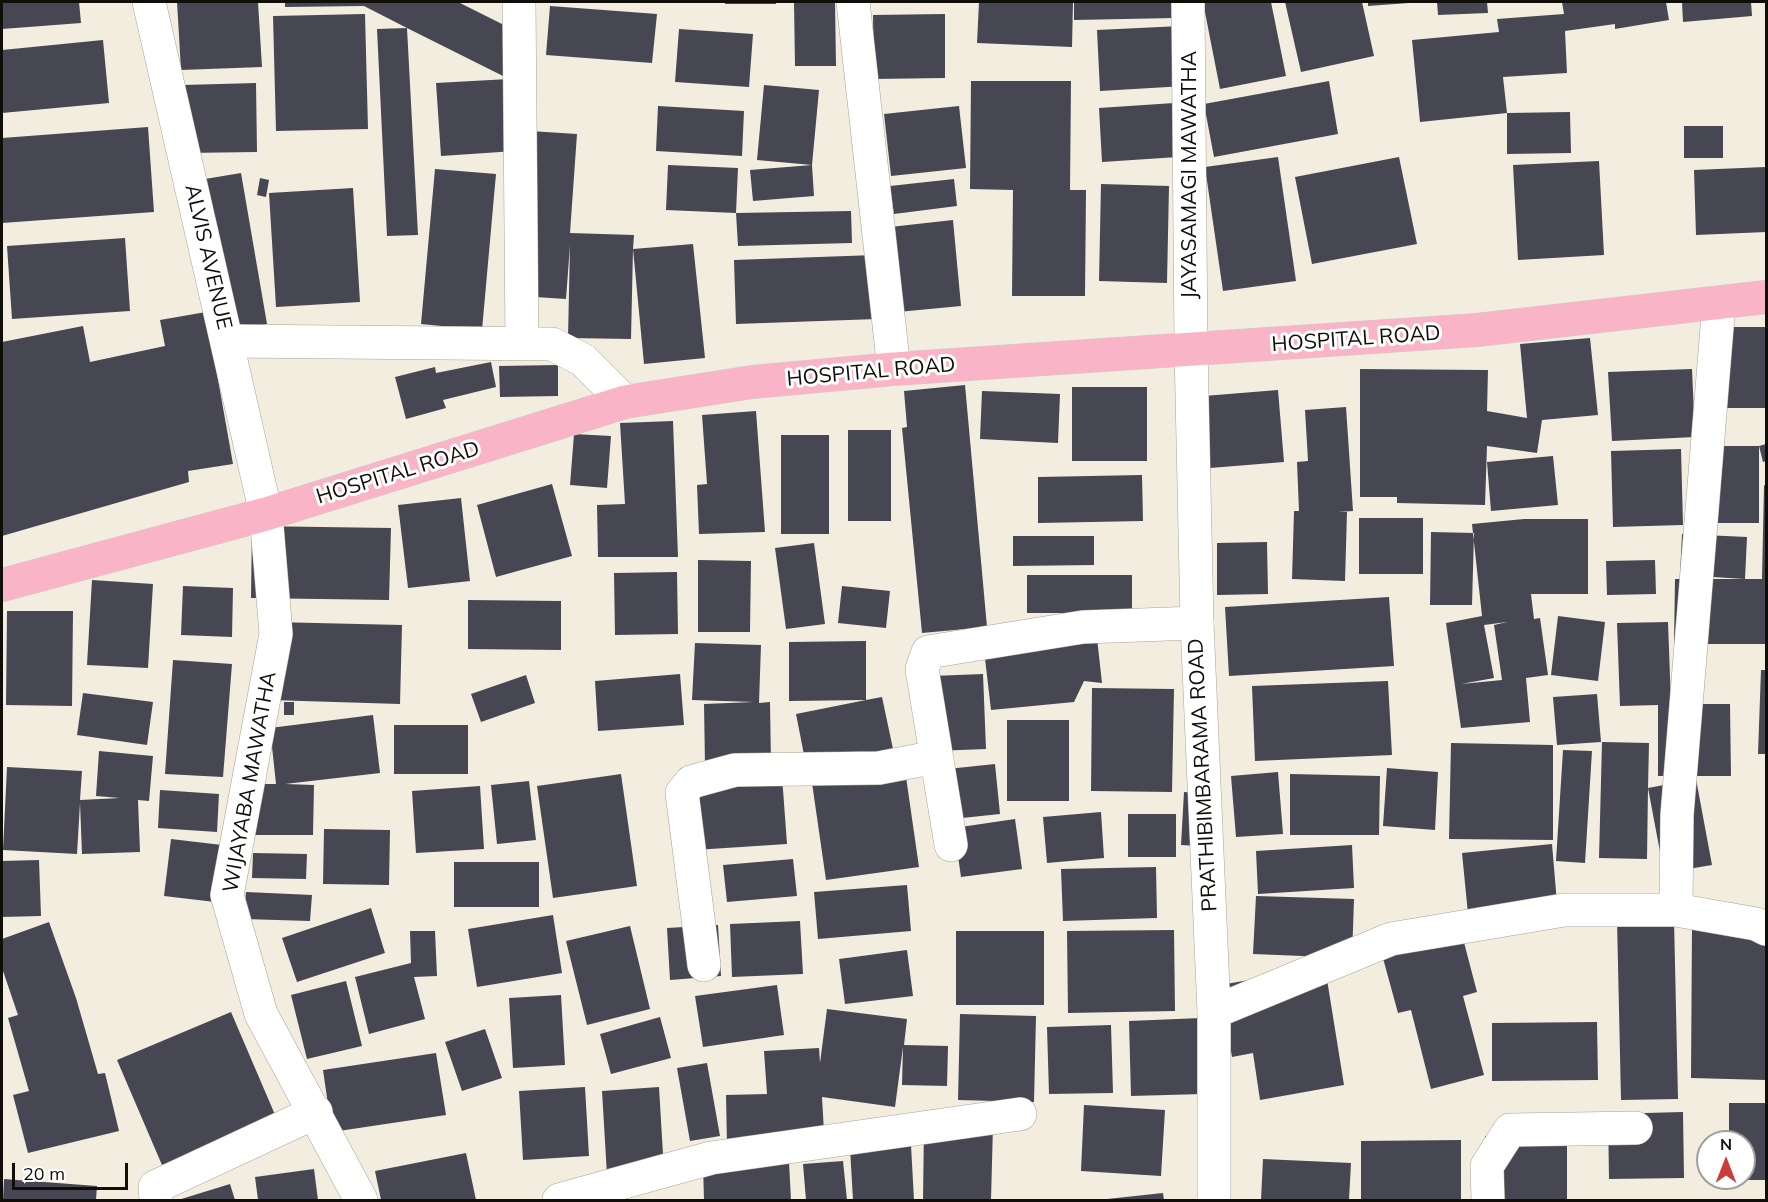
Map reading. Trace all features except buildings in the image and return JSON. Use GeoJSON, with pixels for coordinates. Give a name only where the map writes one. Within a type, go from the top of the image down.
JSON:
{"type":"FeatureCollection","features":[{"type":"Feature","properties":{"kind":"main road","name":"HOSPITAL ROAD"},"geometry":{"type":"LineString","coordinates":[[2,585],[266,514],[625,402],[752,382],[894,369],[1477,330],[1767,297]]}},
{"type":"Feature","properties":{"kind":"street","name":"ALVIS AVENUE"},"geometry":{"type":"LineString","coordinates":[[148,2],[228,341],[266,514]]}},
{"type":"Feature","properties":{"kind":"street"},"geometry":{"type":"LineString","coordinates":[[519,2],[522,343]]}},
{"type":"Feature","properties":{"kind":"street"},"geometry":{"type":"LineString","coordinates":[[853,2],[894,369]]}},
{"type":"Feature","properties":{"kind":"street","name":"JAYASAMAGI MAWATHA"},"geometry":{"type":"LineString","coordinates":[[1188,2],[1191,350]]}},
{"type":"Feature","properties":{"kind":"street"},"geometry":{"type":"LineString","coordinates":[[1676,910],[1677,815],[1719,303]]}},
{"type":"Feature","properties":{"kind":"street"},"geometry":{"type":"LineString","coordinates":[[228,341],[552,344],[583,360],[625,402]]}},
{"type":"Feature","properties":{"kind":"street","name":"PRATHIBIMBARAMA ROAD"},"geometry":{"type":"LineString","coordinates":[[1191,350],[1197,623],[1214,1012],[1214,1200]]}},
{"type":"Feature","properties":{"kind":"street","name":"WIJAYABA MAWATHA"},"geometry":{"type":"LineString","coordinates":[[266,514],[276,634],[227,895],[261,1014],[316,1112],[361,1200]]}},
{"type":"Feature","properties":{"kind":"street"},"geometry":{"type":"LineString","coordinates":[[951,845],[922,669],[928,652],[1083,627],[1197,623]]}},
{"type":"Feature","properties":{"kind":"street"},"geometry":{"type":"LineString","coordinates":[[704,966],[682,793],[691,782],[735,770],[879,768],[936,757]]}},
{"type":"Feature","properties":{"kind":"street"},"geometry":{"type":"LineString","coordinates":[[1214,1012],[1391,939],[1564,910],[1676,910],[1756,924],[1767,929]]}},
{"type":"Feature","properties":{"kind":"street"},"geometry":{"type":"LineString","coordinates":[[156,1200],[155,1187],[316,1112]]}},
{"type":"Feature","properties":{"kind":"street"},"geometry":{"type":"LineString","coordinates":[[559,1200],[711,1158],[1020,1114]]}},
{"type":"Feature","properties":{"kind":"street"},"geometry":{"type":"LineString","coordinates":[[1488,1200],[1487,1166],[1510,1130],[1636,1128]]}}]}
